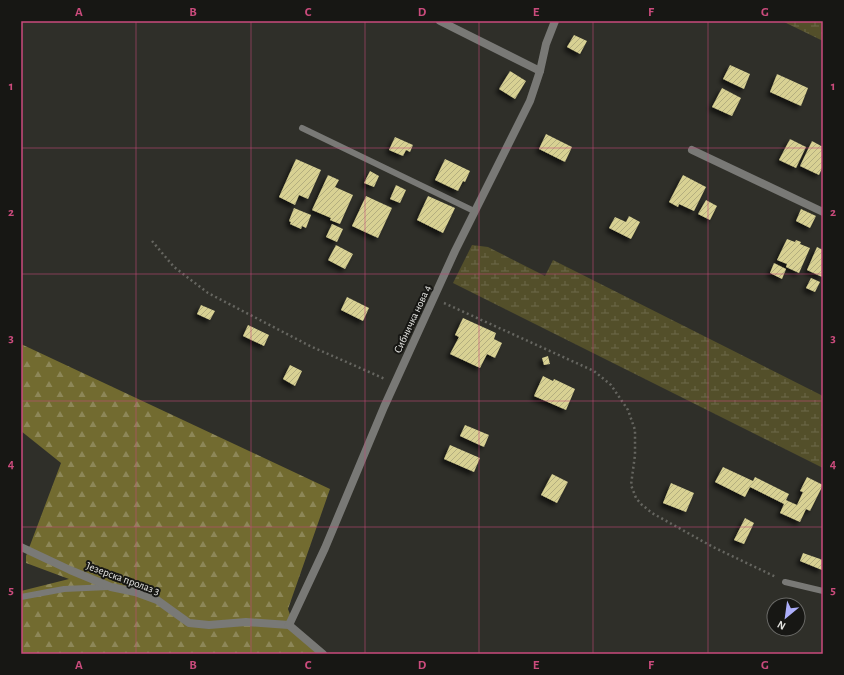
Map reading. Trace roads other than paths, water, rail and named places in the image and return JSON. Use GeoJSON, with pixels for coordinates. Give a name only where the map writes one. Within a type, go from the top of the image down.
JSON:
{"type":"FeatureCollection","features":[{"type":"Feature","properties":{"kind":"street"},"geometry":{"type":"LineString","coordinates":[[440,21],[540,71]]}},
{"type":"Feature","properties":{"kind":"street","name":"Сибничка нова 4"},"geometry":{"type":"LineString","coordinates":[[289,625],[326,548],[353,480],[395,384],[474,211],[530,100],[540,71],[546,44],[555,21]]}},
{"type":"Feature","properties":{"kind":"street"},"geometry":{"type":"LineString","coordinates":[[692,150],[823,212]]}},
{"type":"Feature","properties":{"kind":"street","name":"Језерска пролаз 3"},"geometry":{"type":"LineString","coordinates":[[21,547],[111,587],[135,592],[157,600],[189,623],[209,625],[246,622],[289,625]]}},
{"type":"Feature","properties":{"kind":"street"},"geometry":{"type":"LineString","coordinates":[[289,625],[322,654]]}},
{"type":"Feature","properties":{"kind":"lane"},"geometry":{"type":"LineString","coordinates":[[302,128],[474,211]]}},
{"type":"Feature","properties":{"kind":"lane"},"geometry":{"type":"LineString","coordinates":[[785,582],[823,591]]}},
{"type":"Feature","properties":{"kind":"lane"},"geometry":{"type":"LineString","coordinates":[[21,597],[64,589],[111,587]]}}]}
